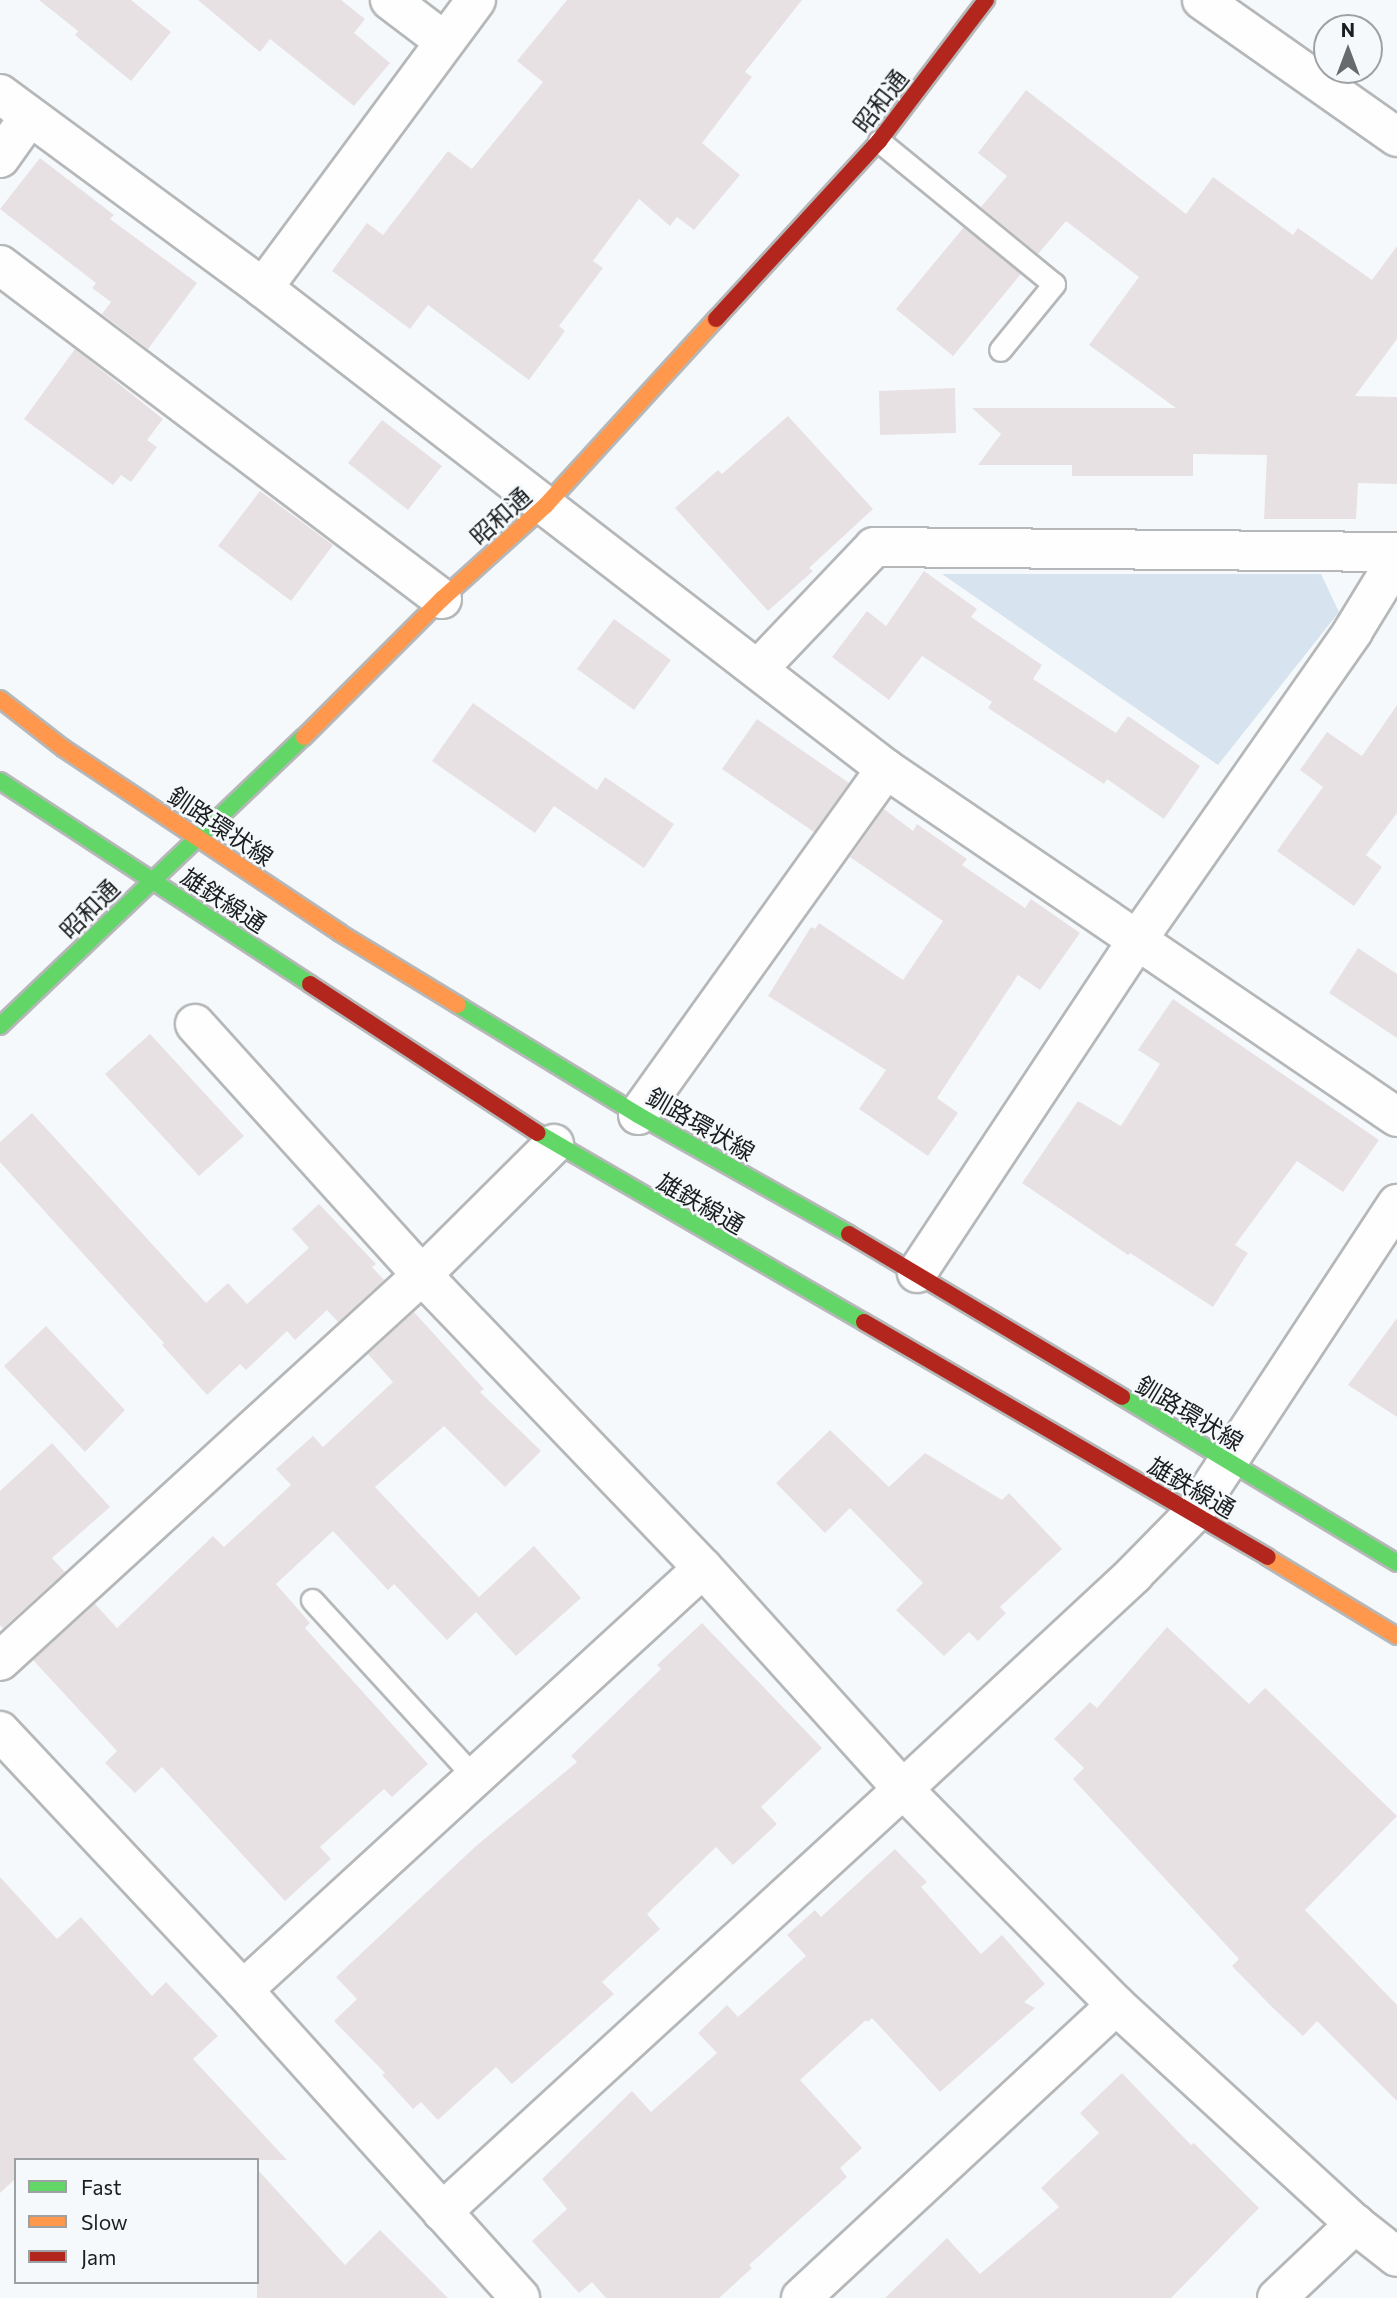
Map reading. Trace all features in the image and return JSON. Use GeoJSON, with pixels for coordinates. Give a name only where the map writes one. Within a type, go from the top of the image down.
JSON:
{"type":"FeatureCollection","features":[{"type":"Feature","properties":{"kind":"main road","name":"昭和通"},"geometry":{"type":"LineString","coordinates":[[0,1026],[150,880],[294,747],[442,598],[547,505],[879,141],[986,0]]}},
{"type":"Feature","properties":{"kind":"main road","name":"釧路環状線"},"geometry":{"type":"LineString","coordinates":[[0,699],[63,748],[340,933],[638,1115],[916,1273],[1397,1563]]}},
{"type":"Feature","properties":{"kind":"main road","name":"雄鉄線通"},"geometry":{"type":"LineString","coordinates":[[0,781],[554,1144],[1194,1513],[1397,1636]]}},
{"type":"Feature","properties":{"kind":"street"},"geometry":{"type":"LineString","coordinates":[[390,0],[444,41]]}},
{"type":"Feature","properties":{"kind":"street"},"geometry":{"type":"LineString","coordinates":[[263,288],[476,0]]}},
{"type":"Feature","properties":{"kind":"street"},"geometry":{"type":"LineString","coordinates":[[1202,0],[1243,12],[1397,137]]}},
{"type":"Feature","properties":{"kind":"street"},"geometry":{"type":"LineString","coordinates":[[0,158],[15,106],[263,288],[886,769],[1397,1117]]}},
{"type":"Feature","properties":{"kind":"street"},"geometry":{"type":"LineString","coordinates":[[0,265],[442,598]]}},
{"type":"Feature","properties":{"kind":"street"},"geometry":{"type":"LineString","coordinates":[[758,670],[874,547],[1397,552]]}},
{"type":"Feature","properties":{"kind":"street"},"geometry":{"type":"LineString","coordinates":[[916,1273],[1137,940],[1353,631],[1397,559]]}},
{"type":"Feature","properties":{"kind":"street"},"geometry":{"type":"LineString","coordinates":[[638,1115],[886,769]]}},
{"type":"Feature","properties":{"kind":"street"},"geometry":{"type":"LineString","coordinates":[[195,1024],[422,1275],[702,1568],[903,1789],[1116,2004],[1355,2224],[1397,2258]]}},
{"type":"Feature","properties":{"kind":"street"},"geometry":{"type":"LineString","coordinates":[[0,1661],[422,1275],[554,1144]]}},
{"type":"Feature","properties":{"kind":"street"},"geometry":{"type":"LineString","coordinates":[[442,2212],[903,1789],[1133,1574],[1194,1513],[1397,1204]]}},
{"type":"Feature","properties":{"kind":"street"},"geometry":{"type":"LineString","coordinates":[[243,1990],[702,1568]]}},
{"type":"Feature","properties":{"kind":"street"},"geometry":{"type":"LineString","coordinates":[[0,1731],[243,1990],[442,2212],[513,2296]]}},
{"type":"Feature","properties":{"kind":"street"},"geometry":{"type":"LineString","coordinates":[[801,2298],[1116,2004]]}},
{"type":"Feature","properties":{"kind":"street"},"geometry":{"type":"LineString","coordinates":[[1277,2298],[1355,2224]]}},
{"type":"Feature","properties":{"kind":"lane"},"geometry":{"type":"LineString","coordinates":[[879,141],[1054,284],[1000,350]]}},
{"type":"Feature","properties":{"kind":"lane"},"geometry":{"type":"LineString","coordinates":[[312,1600],[474,1777]]}},
{"type":"Feature","properties":{"kind":"shaded area"},"geometry":{"type":"Polygon","coordinates":[[[942,574],[1321,574],[1339,612],[1218,765],[942,574]]]}},
{"type":"Feature","properties":{"kind":"building"},"geometry":{"type":"Polygon","coordinates":[[[39,0],[131,0],[171,32],[131,81],[75,35],[78,31],[39,0]]]}},
{"type":"Feature","properties":{"kind":"building"},"geometry":{"type":"Polygon","coordinates":[[[198,0],[341,0],[365,19],[354,33],[390,63],[354,106],[270,39],[260,52],[198,0]]]}},
{"type":"Feature","properties":{"kind":"building"},"geometry":{"type":"Polygon","coordinates":[[[567,0],[802,0],[745,72],[752,77],[702,143],[740,175],[694,230],[677,217],[670,226],[639,199],[593,261],[603,268],[559,326],[565,331],[529,380],[428,305],[410,329],[332,271],[367,223],[383,235],[448,151],[472,169],[543,82],[517,61],[567,0]]]}},
{"type":"Feature","properties":{"kind":"building"},"geometry":{"type":"Polygon","coordinates":[[[1026,90],[1186,214],[1213,177],[1293,235],[1298,228],[1372,280],[1397,246],[1397,339],[1355,396],[1397,397],[1397,484],[1358,483],[1356,519],[1264,519],[1267,455],[1193,454],[1193,476],[1072,476],[1072,465],[978,465],[1001,434],[972,408],[1176,408],[1089,345],[1139,277],[1066,221],[1038,254],[981,207],[1007,176],[978,153],[1026,90]]]}},
{"type":"Feature","properties":{"kind":"building"},"geometry":{"type":"Polygon","coordinates":[[[40,158],[114,215],[110,219],[197,283],[148,349],[102,314],[111,302],[92,288],[96,283],[0,209],[40,158]]]}},
{"type":"Feature","properties":{"kind":"building"},"geometry":{"type":"Polygon","coordinates":[[[964,227],[1021,274],[953,356],[896,309],[964,227]]]}},
{"type":"Feature","properties":{"kind":"building"},"geometry":{"type":"Polygon","coordinates":[[[75,349],[163,419],[147,440],[157,447],[131,482],[121,475],[113,485],[24,419],[75,349]]]}},
{"type":"Feature","properties":{"kind":"building"},"geometry":{"type":"Polygon","coordinates":[[[955,388],[956,433],[880,435],[879,391],[955,388]]]}},
{"type":"Feature","properties":{"kind":"building"},"geometry":{"type":"Polygon","coordinates":[[[788,416],[873,509],[809,568],[813,571],[768,611],[675,508],[718,470],[722,474],[788,416]]]}},
{"type":"Feature","properties":{"kind":"building"},"geometry":{"type":"Polygon","coordinates":[[[382,420],[442,466],[408,510],[348,463],[382,420]]]}},
{"type":"Feature","properties":{"kind":"building"},"geometry":{"type":"Polygon","coordinates":[[[260,491],[333,545],[291,601],[218,546],[260,491]]]}},
{"type":"Feature","properties":{"kind":"building"},"geometry":{"type":"Polygon","coordinates":[[[924,571],[977,609],[971,617],[1042,665],[1033,679],[1116,733],[1128,716],[1200,766],[1164,819],[1107,779],[1104,784],[988,708],[992,702],[922,656],[889,700],[832,657],[867,611],[886,626],[924,571]]]}},
{"type":"Feature","properties":{"kind":"building"},"geometry":{"type":"Polygon","coordinates":[[[614,619],[671,660],[634,710],[577,669],[614,619]]]}},
{"type":"Feature","properties":{"kind":"building"},"geometry":{"type":"Polygon","coordinates":[[[473,703],[597,790],[605,777],[674,824],[644,868],[554,806],[535,833],[432,761],[473,703]]]}},
{"type":"Feature","properties":{"kind":"building"},"geometry":{"type":"Polygon","coordinates":[[[1397,705],[1397,813],[1366,855],[1382,867],[1354,906],[1277,851],[1323,787],[1300,770],[1327,732],[1362,756],[1397,705]]]}},
{"type":"Feature","properties":{"kind":"building"},"geometry":{"type":"Polygon","coordinates":[[[757,719],[849,783],[814,832],[722,769],[757,719]]]}},
{"type":"Feature","properties":{"kind":"building"},"geometry":{"type":"Polygon","coordinates":[[[884,809],[913,831],[917,824],[967,859],[962,865],[1025,908],[1031,899],[1080,933],[1040,990],[1018,975],[937,1098],[958,1113],[928,1156],[859,1109],[886,1070],[768,996],[811,927],[815,929],[819,923],[903,980],[943,921],[850,857],[884,809]]]}},
{"type":"Feature","properties":{"kind":"building"},"geometry":{"type":"Polygon","coordinates":[[[1358,948],[1397,974],[1397,1038],[1329,993],[1358,948]]]}},
{"type":"Feature","properties":{"kind":"building"},"geometry":{"type":"Polygon","coordinates":[[[1173,999],[1379,1140],[1343,1192],[1297,1161],[1235,1245],[1248,1253],[1213,1307],[1130,1253],[1128,1255],[1022,1183],[1078,1101],[1121,1126],[1160,1064],[1138,1050],[1173,999]]]}},
{"type":"Feature","properties":{"kind":"building"},"geometry":{"type":"Polygon","coordinates":[[[150,1034],[244,1136],[199,1176],[105,1074],[150,1034]]]}},
{"type":"Feature","properties":{"kind":"building"},"geometry":{"type":"Polygon","coordinates":[[[32,1113],[206,1303],[228,1283],[247,1304],[309,1248],[292,1229],[319,1204],[376,1264],[372,1267],[384,1280],[338,1322],[327,1310],[295,1340],[287,1331],[246,1370],[240,1364],[207,1395],[162,1345],[164,1343],[0,1162],[0,1142],[32,1113]]]}},
{"type":"Feature","properties":{"kind":"building"},"geometry":{"type":"Polygon","coordinates":[[[414,1312],[484,1389],[480,1392],[541,1451],[505,1487],[444,1426],[375,1487],[479,1597],[534,1546],[581,1598],[516,1656],[476,1612],[447,1640],[394,1584],[388,1590],[333,1531],[276,1584],[310,1623],[305,1628],[428,1764],[392,1797],[384,1789],[320,1847],[331,1859],[285,1901],[162,1767],[135,1793],[105,1763],[117,1751],[33,1660],[95,1604],[117,1628],[213,1536],[224,1547],[291,1485],[276,1469],[313,1436],[323,1447],[393,1382],[368,1354],[414,1312]]]}},
{"type":"Feature","properties":{"kind":"building"},"geometry":{"type":"Polygon","coordinates":[[[1397,1318],[1397,1417],[1348,1385],[1397,1318]]]}},
{"type":"Feature","properties":{"kind":"building"},"geometry":{"type":"Polygon","coordinates":[[[46,1326],[125,1410],[85,1452],[4,1366],[46,1326]]]}},
{"type":"Feature","properties":{"kind":"building"},"geometry":{"type":"Polygon","coordinates":[[[830,1430],[889,1487],[925,1453],[1002,1500],[1009,1493],[1062,1549],[1000,1607],[1006,1613],[978,1641],[969,1632],[944,1656],[896,1610],[923,1583],[850,1508],[825,1533],[776,1483],[830,1430]]]}},
{"type":"Feature","properties":{"kind":"building"},"geometry":{"type":"Polygon","coordinates":[[[52,1443],[110,1507],[52,1558],[65,1572],[3,1628],[0,1625],[0,1491],[52,1443]]]}},
{"type":"Feature","properties":{"kind":"building"},"geometry":{"type":"Polygon","coordinates":[[[702,1623],[822,1748],[761,1807],[777,1824],[733,1865],[716,1847],[647,1914],[660,1929],[602,1982],[614,1994],[512,2084],[496,2067],[438,2120],[421,2102],[413,2109],[382,2075],[385,2073],[334,2021],[357,1999],[336,1977],[476,1846],[577,1762],[571,1756],[661,1669],[657,1665],[702,1623]]]}},
{"type":"Feature","properties":{"kind":"building"},"geometry":{"type":"Polygon","coordinates":[[[1167,1627],[1249,1704],[1265,1688],[1397,1816],[1305,1910],[1397,2005],[1397,2101],[1317,2021],[1303,2036],[1273,2008],[1232,1966],[1239,1959],[1073,1779],[1084,1768],[1054,1739],[1090,1702],[1097,1708],[1167,1627]]]}},
{"type":"Feature","properties":{"kind":"building"},"geometry":{"type":"Polygon","coordinates":[[[895,1849],[927,1882],[921,1887],[981,1954],[1002,1935],[1045,1984],[1024,2002],[1035,2008],[940,2092],[872,2018],[868,2022],[866,2020],[800,2080],[862,2148],[840,2168],[847,2177],[749,2265],[752,2268],[719,2298],[606,2298],[592,2282],[579,2293],[532,2241],[567,2209],[542,2179],[632,2091],[651,2112],[717,2053],[698,2033],[727,2005],[738,2017],[806,1956],[787,1935],[815,1910],[821,1917],[895,1849]]]}},
{"type":"Feature","properties":{"kind":"building"},"geometry":{"type":"Polygon","coordinates":[[[0,1877],[57,1939],[81,1917],[152,1996],[166,1982],[218,2036],[193,2059],[287,2160],[14,2158],[14,2180],[0,2193],[0,1877]]]}},
{"type":"Feature","properties":{"kind":"building"},"geometry":{"type":"Polygon","coordinates":[[[1122,2073],[1191,2145],[1194,2143],[1259,2208],[1171,2298],[885,2298],[947,2238],[980,2274],[1059,2207],[1041,2188],[1099,2133],[1080,2113],[1122,2073]]]}},
{"type":"Feature","properties":{"kind":"building"},"geometry":{"type":"Polygon","coordinates":[[[259,2171],[345,2265],[380,2230],[448,2298],[257,2298],[259,2171]]]}},
{"type":"Feature","properties":{"kind":"traffic: fast"},"geometry":{"type":"LineString","coordinates":[[0,1026],[304,737]]}},
{"type":"Feature","properties":{"kind":"traffic: fast"},"geometry":{"type":"LineString","coordinates":[[0,781],[310,984]]}},
{"type":"Feature","properties":{"kind":"traffic: fast"},"geometry":{"type":"LineString","coordinates":[[458,1005],[638,1115],[849,1234]]}},
{"type":"Feature","properties":{"kind":"traffic: fast"},"geometry":{"type":"LineString","coordinates":[[538,1133],[864,1322]]}},
{"type":"Feature","properties":{"kind":"traffic: fast"},"geometry":{"type":"LineString","coordinates":[[1122,1397],[1397,1563]]}},
{"type":"Feature","properties":{"kind":"traffic: slow"},"geometry":{"type":"LineString","coordinates":[[304,737],[442,599],[546,505],[716,319]]}},
{"type":"Feature","properties":{"kind":"traffic: slow"},"geometry":{"type":"LineString","coordinates":[[0,699],[63,748],[340,933],[458,1005]]}},
{"type":"Feature","properties":{"kind":"traffic: slow"},"geometry":{"type":"LineString","coordinates":[[1267,1557],[1397,1636]]}},
{"type":"Feature","properties":{"kind":"traffic: jam"},"geometry":{"type":"LineString","coordinates":[[716,319],[879,141],[986,0]]}},
{"type":"Feature","properties":{"kind":"traffic: jam"},"geometry":{"type":"LineString","coordinates":[[310,984],[538,1133]]}},
{"type":"Feature","properties":{"kind":"traffic: jam"},"geometry":{"type":"LineString","coordinates":[[849,1234],[1122,1397]]}},
{"type":"Feature","properties":{"kind":"traffic: jam"},"geometry":{"type":"LineString","coordinates":[[864,1322],[1267,1557]]}}]}
